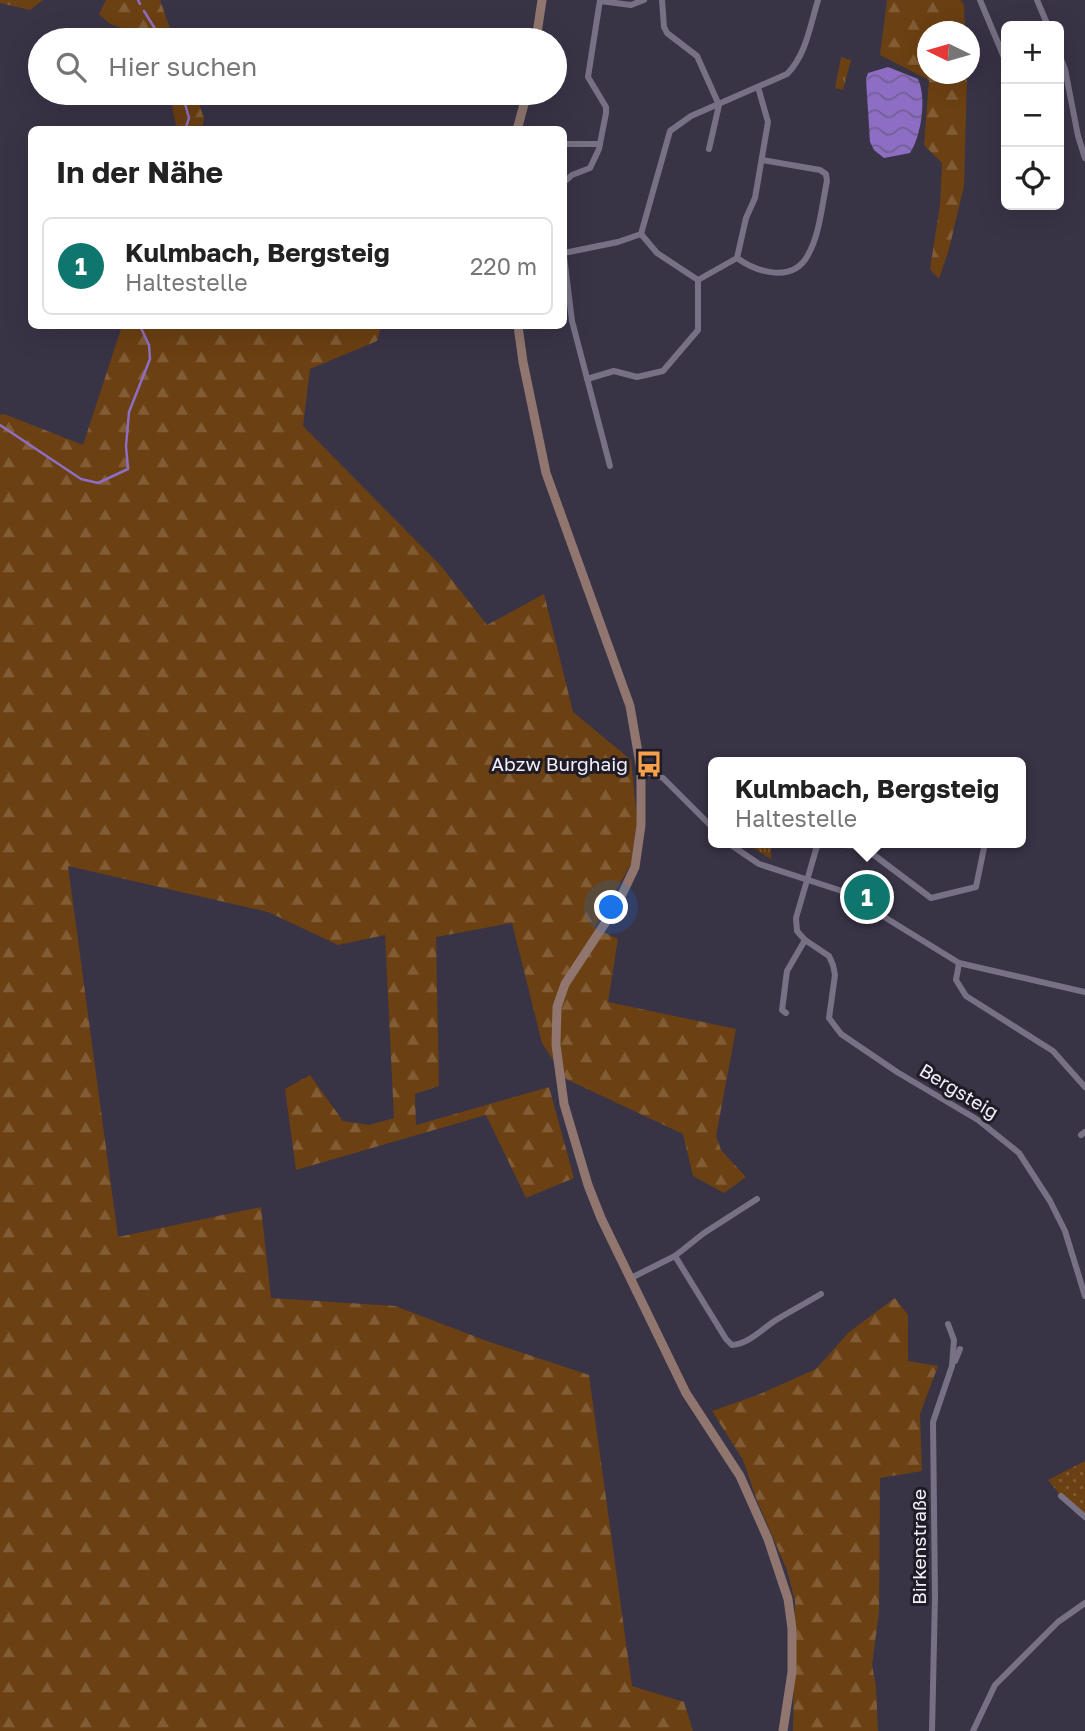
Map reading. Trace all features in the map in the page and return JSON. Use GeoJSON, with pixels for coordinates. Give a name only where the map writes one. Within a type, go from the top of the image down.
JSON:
{"type":"FeatureCollection","features":[{"type":"Feature","properties":{"kind":"street"},"geometry":{"type":"LineString","coordinates":[[538,28],[542,0]]}},
{"type":"Feature","properties":{"kind":"street"},"geometry":{"type":"LineString","coordinates":[[567,178],[590,167],[600,144],[606,107],[590,82],[588,71],[600,1],[631,5],[644,0]]}},
{"type":"Feature","properties":{"kind":"street"},"geometry":{"type":"LineString","coordinates":[[663,0],[664,27],[667,33],[697,55],[719,105],[709,149]]}},
{"type":"Feature","properties":{"kind":"street"},"geometry":{"type":"LineString","coordinates":[[640,234],[670,131],[691,116],[776,80],[795,65],[805,44],[818,0]]}},
{"type":"Feature","properties":{"kind":"street"},"geometry":{"type":"LineString","coordinates":[[980,0],[1001,50]]}},
{"type":"Feature","properties":{"kind":"street"},"geometry":{"type":"LineString","coordinates":[[1037,0],[1046,21]]}},
{"type":"Feature","properties":{"kind":"street"},"geometry":{"type":"LineString","coordinates":[[1064,66],[1077,136],[1085,158]]}},
{"type":"Feature","properties":{"kind":"street"},"geometry":{"type":"LineString","coordinates":[[698,280],[737,258],[746,218],[755,198],[762,160],[767,116],[758,88]]}},
{"type":"Feature","properties":{"kind":"street"},"geometry":{"type":"LineString","coordinates":[[518,126],[524,105]]}},
{"type":"Feature","properties":{"kind":"street"},"geometry":{"type":"LineString","coordinates":[[567,144],[600,144]]}},
{"type":"Feature","properties":{"kind":"street"},"geometry":{"type":"LineString","coordinates":[[737,258],[756,270],[773,274],[784,272],[802,262],[812,247],[827,181],[826,174],[820,170],[762,160]]}},
{"type":"Feature","properties":{"kind":"street"},"geometry":{"type":"LineString","coordinates":[[567,254],[640,234]]}},
{"type":"Feature","properties":{"kind":"street"},"geometry":{"type":"LineString","coordinates":[[640,234],[657,253],[698,280]]}},
{"type":"Feature","properties":{"kind":"street"},"geometry":{"type":"LineString","coordinates":[[567,280],[572,321],[610,466]]}},
{"type":"Feature","properties":{"kind":"street"},"geometry":{"type":"LineString","coordinates":[[587,379],[614,371],[637,377],[663,371],[698,330],[698,280]]}},
{"type":"Feature","properties":{"kind":"street"},"geometry":{"type":"LineString","coordinates":[[519,329],[540,448],[561,521],[630,706],[641,770],[641,825],[635,867],[617,905],[565,984],[557,1007],[556,1045],[564,1104],[588,1185],[601,1218],[686,1393],[740,1476],[768,1539],[788,1599],[792,1629],[792,1672],[783,1731]]}},
{"type":"Feature","properties":{"kind":"street"},"geometry":{"type":"LineString","coordinates":[[641,770],[663,778],[708,823]]}},
{"type":"Feature","properties":{"kind":"street"},"geometry":{"type":"LineString","coordinates":[[735,848],[759,864],[842,891],[959,963],[1085,992]]}},
{"type":"Feature","properties":{"kind":"street"},"geometry":{"type":"LineString","coordinates":[[786,1013],[782,1010],[787,971],[805,940],[797,931],[796,918],[816,848]]}},
{"type":"Feature","properties":{"kind":"street"},"geometry":{"type":"LineString","coordinates":[[868,848],[931,898],[976,887],[984,848]]}},
{"type":"Feature","properties":{"kind":"street","name":"Bergsteig"},"geometry":{"type":"LineString","coordinates":[[805,940],[829,956],[833,965],[835,975],[829,1018],[841,1034],[897,1072],[978,1120],[1019,1153],[1050,1201],[1065,1231],[1085,1296]]}},
{"type":"Feature","properties":{"kind":"street"},"geometry":{"type":"LineString","coordinates":[[959,963],[956,980],[966,996],[1053,1051],[1085,1087]]}},
{"type":"Feature","properties":{"kind":"street"},"geometry":{"type":"LineString","coordinates":[[631,1278],[675,1256],[704,1233],[757,1199]]}},
{"type":"Feature","properties":{"kind":"street"},"geometry":{"type":"LineString","coordinates":[[675,1256],[732,1345],[755,1335],[821,1294]]}},
{"type":"Feature","properties":{"kind":"street","name":"Birkenstraße"},"geometry":{"type":"LineString","coordinates":[[948,1324],[954,1340],[952,1366]]}},
{"type":"Feature","properties":{"kind":"street","name":"Birkenstraße"},"geometry":{"type":"LineString","coordinates":[[932,1731],[935,1597],[933,1422],[960,1349]]}},
{"type":"Feature","properties":{"kind":"street"},"geometry":{"type":"LineString","coordinates":[[1061,1496],[1085,1517]]}},
{"type":"Feature","properties":{"kind":"street"},"geometry":{"type":"LineString","coordinates":[[973,1731],[995,1685],[1058,1622],[1085,1603]]}},
{"type":"Feature","properties":{"kind":"green space"},"geometry":{"type":"Polygon","coordinates":[[[0,0],[43,0],[30,10],[0,3],[0,0]]]}},
{"type":"Feature","properties":{"kind":"green space"},"geometry":{"type":"Polygon","coordinates":[[[106,0],[160,0],[170,28],[122,28],[110,24],[99,14],[106,0]]]}},
{"type":"Feature","properties":{"kind":"green space"},"geometry":{"type":"Polygon","coordinates":[[[887,0],[960,0],[964,4],[965,21],[917,21],[917,74],[880,55],[887,0]]]}},
{"type":"Feature","properties":{"kind":"green space"},"geometry":{"type":"Polygon","coordinates":[[[841,57],[851,60],[843,90],[835,88],[841,57]]]}},
{"type":"Feature","properties":{"kind":"green space"},"geometry":{"type":"Polygon","coordinates":[[[929,84],[967,84],[964,186],[939,279],[930,269],[940,205],[942,163],[924,145],[929,84]]]}},
{"type":"Feature","properties":{"kind":"green space"},"geometry":{"type":"Polygon","coordinates":[[[172,105],[199,105],[204,118],[203,126],[176,126],[172,105]]]}},
{"type":"Feature","properties":{"kind":"green space"},"geometry":{"type":"Polygon","coordinates":[[[121,329],[380,329],[377,341],[310,369],[303,426],[442,567],[487,625],[544,594],[573,712],[631,760],[637,819],[631,864],[595,928],[618,939],[608,1002],[736,1029],[716,1136],[721,1150],[746,1177],[724,1193],[693,1176],[683,1134],[566,1079],[542,1043],[512,923],[436,937],[439,1086],[415,1094],[416,1125],[549,1087],[574,1178],[526,1198],[486,1115],[296,1170],[285,1089],[310,1075],[343,1121],[369,1125],[394,1118],[385,935],[338,945],[268,912],[68,866],[118,1237],[261,1207],[271,1298],[395,1306],[487,1341],[589,1375],[632,1686],[684,1702],[693,1731],[0,1731],[0,415],[4,414],[83,445],[121,329]]]}},
{"type":"Feature","properties":{"kind":"green space"},"geometry":{"type":"Polygon","coordinates":[[[753,848],[771,848],[771,859],[753,848]]]}},
{"type":"Feature","properties":{"kind":"green space"},"geometry":{"type":"Polygon","coordinates":[[[895,1298],[908,1315],[908,1361],[938,1366],[920,1414],[922,1471],[880,1478],[879,1612],[872,1665],[878,1731],[793,1731],[795,1601],[787,1570],[743,1460],[712,1411],[760,1394],[816,1369],[849,1332],[895,1298]]]}},
{"type":"Feature","properties":{"kind":"green space"},"geometry":{"type":"Polygon","coordinates":[[[1085,1461],[1085,1517],[1061,1496],[1048,1480],[1085,1461]]]}},
{"type":"Feature","properties":{"kind":"water"},"geometry":{"type":"Polygon","coordinates":[[[888,67],[917,79],[917,84],[920,84],[922,117],[910,153],[884,158],[874,150],[870,142],[866,79],[868,73],[888,67]]]}},
{"type":"Feature","properties":{"kind":"waterway"},"geometry":{"type":"LineString","coordinates":[[138,0],[140,4]]}},
{"type":"Feature","properties":{"kind":"waterway"},"geometry":{"type":"LineString","coordinates":[[144,11],[155,28]]}},
{"type":"Feature","properties":{"kind":"waterway"},"geometry":{"type":"LineString","coordinates":[[185,105],[189,118],[186,126]]}},
{"type":"Feature","properties":{"kind":"waterway"},"geometry":{"type":"LineString","coordinates":[[0,425],[81,479],[98,483],[128,469],[126,446],[129,412],[150,359],[149,345],[141,329]]}},
{"type":"Feature","properties":{"kind":"place","name":"Abzw Burghaig"},"geometry":{"type":"Point","coordinates":[649,764]}},
{"type":"Feature","properties":{"kind":"place","name":"Kulmbach, Bergsteig"},"geometry":{"type":"Point","coordinates":[867,897]}}]}
